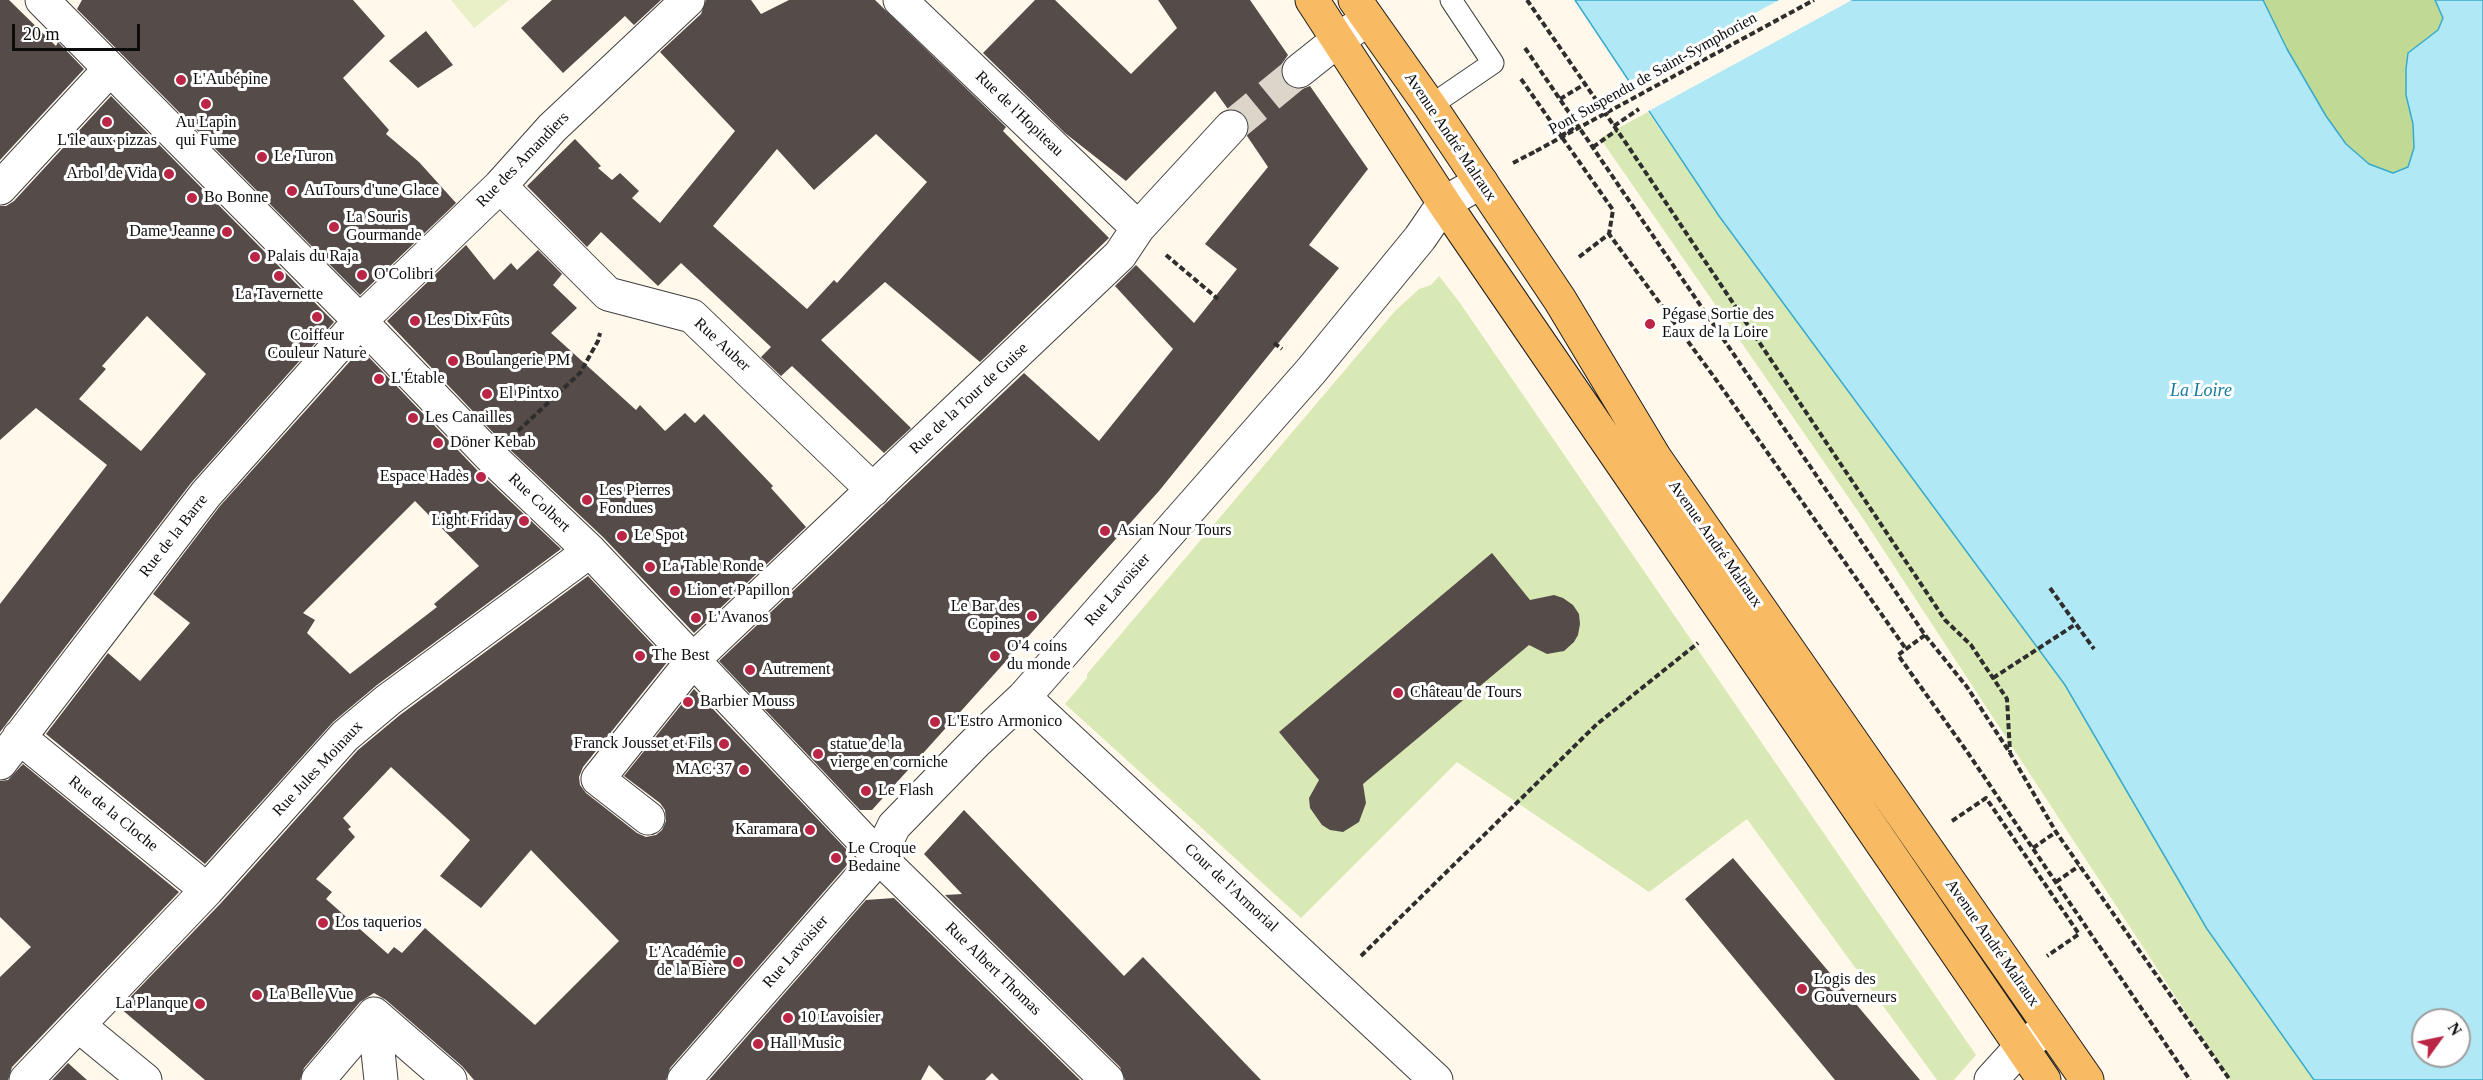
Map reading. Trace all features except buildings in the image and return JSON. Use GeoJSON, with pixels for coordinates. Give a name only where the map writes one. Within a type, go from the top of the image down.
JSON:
{"type":"FeatureCollection","features":[{"type":"Feature","properties":{"kind":"main road","name":"Avenue André Malraux"},"geometry":{"type":"LineString","coordinates":[[1312,0],[1444,202],[2044,1080]]}},
{"type":"Feature","properties":{"kind":"main road","name":"Avenue André Malraux"},"geometry":{"type":"LineString","coordinates":[[1362,10],[1430,106],[1492,175],[1560,300],[1655,458],[2087,1080]]}},
{"type":"Feature","properties":{"kind":"street","name":"Rue des Amandiers"},"geometry":{"type":"LineString","coordinates":[[360,321],[500,186],[552,128],[688,0]]}},
{"type":"Feature","properties":{"kind":"street","name":"Rue de l'Hopiteau"},"geometry":{"type":"LineString","coordinates":[[900,0],[1138,228]]}},
{"type":"Feature","properties":{"kind":"street","name":"Rue Colbert"},"geometry":{"type":"LineString","coordinates":[[52,4],[110,69],[360,321],[491,457],[590,551],[879,857]]}},
{"type":"Feature","properties":{"kind":"street"},"geometry":{"type":"LineString","coordinates":[[1299,71],[1338,40],[1362,10]]}},
{"type":"Feature","properties":{"kind":"street"},"geometry":{"type":"LineString","coordinates":[[0,188],[110,69]]}},
{"type":"Feature","properties":{"kind":"street","name":"Rue de la Tour de Guise"},"geometry":{"type":"LineString","coordinates":[[648,818],[598,779],[694,659],[1120,255],[1138,228],[1231,127]]}},
{"type":"Feature","properties":{"kind":"street","name":"Rue Lavoisier"},"geometry":{"type":"LineString","coordinates":[[684,1080],[879,857],[894,826],[975,743],[1024,697],[1311,371],[1420,238],[1444,202],[1492,175]]}},
{"type":"Feature","properties":{"kind":"street"},"geometry":{"type":"LineString","coordinates":[[500,186],[608,294]]}},
{"type":"Feature","properties":{"kind":"street","name":"Rue Auber"},"geometry":{"type":"LineString","coordinates":[[608,294],[692,316],[873,490]]}},
{"type":"Feature","properties":{"kind":"street","name":"Rue de la Barre"},"geometry":{"type":"LineString","coordinates":[[9,750],[206,494],[360,321]]}},
{"type":"Feature","properties":{"kind":"street","name":"Rue Jules Moinaux"},"geometry":{"type":"LineString","coordinates":[[26,1080],[207,890],[345,736],[388,700],[590,551]]}},
{"type":"Feature","properties":{"kind":"street","name":"Cour de l'Armorial"},"geometry":{"type":"LineString","coordinates":[[1024,697],[1436,1080]]}},
{"type":"Feature","properties":{"kind":"street","name":"Rue de la Cloche"},"geometry":{"type":"LineString","coordinates":[[9,750],[207,890]]}},
{"type":"Feature","properties":{"kind":"street","name":"Rue Albert Thomas"},"geometry":{"type":"LineString","coordinates":[[879,857],[1107,1080]]}},
{"type":"Feature","properties":{"kind":"street"},"geometry":{"type":"LineString","coordinates":[[318,1080],[374,1014]]}},
{"type":"Feature","properties":{"kind":"street"},"geometry":{"type":"LineString","coordinates":[[374,1014],[381,1080]]}},
{"type":"Feature","properties":{"kind":"street"},"geometry":{"type":"LineString","coordinates":[[374,1014],[450,1080]]}},
{"type":"Feature","properties":{"kind":"street"},"geometry":{"type":"LineString","coordinates":[[78,1025],[145,1080]]}},
{"type":"Feature","properties":{"kind":"street"},"geometry":{"type":"LineString","coordinates":[[1991,1080],[2021,1047],[2050,1027]]}},
{"type":"Feature","properties":{"kind":"lane"},"geometry":{"type":"LineString","coordinates":[[1430,106],[1493,63],[1451,0]]}},
{"type":"Feature","properties":{"kind":"path"},"geometry":{"type":"LineString","coordinates":[[1527,0],[1945,620],[1971,645],[2007,699],[2010,753]]}},
{"type":"Feature","properties":{"kind":"path","name":"Pont Suspendu de Saint-Symphorien"},"geometry":{"type":"LineString","coordinates":[[1492,175],[1814,0]]}},
{"type":"Feature","properties":{"kind":"path"},"geometry":{"type":"LineString","coordinates":[[1521,44],[1925,635],[1967,687],[2010,753],[2056,832],[2230,1080]]}},
{"type":"Feature","properties":{"kind":"path"},"geometry":{"type":"LineString","coordinates":[[1521,79],[1613,210],[1609,234],[1572,263]]}},
{"type":"Feature","properties":{"kind":"path"},"geometry":{"type":"LineString","coordinates":[[1560,99],[1585,84]]}},
{"type":"Feature","properties":{"kind":"path"},"geometry":{"type":"LineString","coordinates":[[1593,147],[1639,109]]}},
{"type":"Feature","properties":{"kind":"path"},"geometry":{"type":"LineString","coordinates":[[1561,136],[1578,125]]}},
{"type":"Feature","properties":{"kind":"path"},"geometry":{"type":"LineString","coordinates":[[1138,228],[1218,299]]}},
{"type":"Feature","properties":{"kind":"path"},"geometry":{"type":"LineString","coordinates":[[1609,234],[1717,381],[1906,649]]}},
{"type":"Feature","properties":{"kind":"path"},"geometry":{"type":"LineString","coordinates":[[491,457],[580,373],[598,342],[608,294]]}},
{"type":"Feature","properties":{"kind":"path"},"geometry":{"type":"LineString","coordinates":[[2050,588],[2094,649]]}},
{"type":"Feature","properties":{"kind":"path"},"geometry":{"type":"LineString","coordinates":[[1333,983],[1597,724],[1643,685],[1730,619]]}},
{"type":"Feature","properties":{"kind":"path"},"geometry":{"type":"LineString","coordinates":[[1993,678],[2076,624]]}},
{"type":"Feature","properties":{"kind":"path"},"geometry":{"type":"LineString","coordinates":[[1925,635],[1898,655],[2190,1080]]}},
{"type":"Feature","properties":{"kind":"path"},"geometry":{"type":"LineString","coordinates":[[1950,823],[1986,798],[2079,934],[2044,958]]}},
{"type":"Feature","properties":{"kind":"path"},"geometry":{"type":"LineString","coordinates":[[2032,848],[2056,832]]}},
{"type":"Feature","properties":{"kind":"path"},"geometry":{"type":"LineString","coordinates":[[2033,867],[2042,862]]}},
{"type":"Feature","properties":{"kind":"path"},"geometry":{"type":"LineString","coordinates":[[2056,882],[2079,866]]}},
{"type":"Feature","properties":{"kind":"green space"},"geometry":{"type":"Polygon","coordinates":[[[451,0],[509,0],[474,28],[451,0]]]}},
{"type":"Feature","properties":{"kind":"green space"},"geometry":{"type":"Polygon","coordinates":[[[2263,0],[2435,0],[2443,18],[2438,30],[2409,53],[2406,69],[2406,95],[2413,124],[2414,148],[2408,167],[2393,173],[2369,164],[2346,144],[2326,116],[2287,49],[2263,0]]]}},
{"type":"Feature","properties":{"kind":"green space"},"geometry":{"type":"Polygon","coordinates":[[[1648,112],[1719,216],[2065,685],[2207,929],[2314,1080],[2230,1080],[1862,517],[1600,138],[1648,112]]]}},
{"type":"Feature","properties":{"kind":"green space"},"geometry":{"type":"Polygon","coordinates":[[[1439,276],[1460,303],[1976,1055],[1954,1080],[1937,1080],[1747,819],[1649,892],[1457,762],[1301,918],[1065,704],[1087,678],[1087,674],[1395,311],[1419,289],[1431,285],[1439,276]]]}},
{"type":"Feature","properties":{"kind":"water","name":"La Loire"},"geometry":{"type":"Polygon","coordinates":[[[1575,0],[2263,0],[2287,49],[2326,116],[2346,144],[2369,164],[2393,173],[2408,167],[2414,148],[2413,124],[2406,95],[2408,53],[2438,30],[2443,18],[2435,0],[2483,0],[2483,1080],[2314,1080],[2207,929],[2065,685],[1719,216],[1575,0]]]}},
{"type":"Feature","properties":{"kind":"pier"},"geometry":{"type":"Polygon","coordinates":[[[1779,0],[1852,0],[1645,113],[1626,83],[1779,0]]]}},
{"type":"Feature","properties":{"kind":"tunnel"},"geometry":{"type":"LineString","coordinates":[[1231,127],[1299,71]]}},
{"type":"Feature","properties":{"kind":"place","name":"L'Aubépine"},"geometry":{"type":"Point","coordinates":[181,80]}},
{"type":"Feature","properties":{"kind":"place","name":"Au Lapin qui Fume"},"geometry":{"type":"Point","coordinates":[206,104]}},
{"type":"Feature","properties":{"kind":"place","name":"L'île aux pizzas"},"geometry":{"type":"Point","coordinates":[107,122]}},
{"type":"Feature","properties":{"kind":"place","name":"Le Turon"},"geometry":{"type":"Point","coordinates":[262,157]}},
{"type":"Feature","properties":{"kind":"place","name":"Arbol de Vida"},"geometry":{"type":"Point","coordinates":[169,174]}},
{"type":"Feature","properties":{"kind":"place","name":"AuTours d'une Glace"},"geometry":{"type":"Point","coordinates":[292,191]}},
{"type":"Feature","properties":{"kind":"place","name":"Bo Bonne"},"geometry":{"type":"Point","coordinates":[192,198]}},
{"type":"Feature","properties":{"kind":"place","name":"La Souris Gourmande"},"geometry":{"type":"Point","coordinates":[334,227]}},
{"type":"Feature","properties":{"kind":"place","name":"Dame Jeanne"},"geometry":{"type":"Point","coordinates":[227,232]}},
{"type":"Feature","properties":{"kind":"place","name":"Palais du Raja"},"geometry":{"type":"Point","coordinates":[255,257]}},
{"type":"Feature","properties":{"kind":"place","name":"O'Colibri"},"geometry":{"type":"Point","coordinates":[362,275]}},
{"type":"Feature","properties":{"kind":"place","name":"La Tavernette"},"geometry":{"type":"Point","coordinates":[279,276]}},
{"type":"Feature","properties":{"kind":"place","name":"Coiffeur Couleur Nature"},"geometry":{"type":"Point","coordinates":[317,317]}},
{"type":"Feature","properties":{"kind":"place","name":"Les Dix Fûts"},"geometry":{"type":"Point","coordinates":[415,321]}},
{"type":"Feature","properties":{"kind":"place","name":"Pégase Sortie des Eaux de la Loire"},"geometry":{"type":"Point","coordinates":[1650,324]}},
{"type":"Feature","properties":{"kind":"place","name":"Boulangerie PM"},"geometry":{"type":"Point","coordinates":[453,361]}},
{"type":"Feature","properties":{"kind":"place","name":"L'Étable"},"geometry":{"type":"Point","coordinates":[379,379]}},
{"type":"Feature","properties":{"kind":"place","name":"El Pintxo"},"geometry":{"type":"Point","coordinates":[487,394]}},
{"type":"Feature","properties":{"kind":"place","name":"Les Canailles"},"geometry":{"type":"Point","coordinates":[413,418]}},
{"type":"Feature","properties":{"kind":"place","name":"Döner Kebab"},"geometry":{"type":"Point","coordinates":[438,443]}},
{"type":"Feature","properties":{"kind":"place","name":"Espace Hadès"},"geometry":{"type":"Point","coordinates":[481,477]}},
{"type":"Feature","properties":{"kind":"place","name":"Les Pierres Fondues"},"geometry":{"type":"Point","coordinates":[587,500]}},
{"type":"Feature","properties":{"kind":"place","name":"Light Friday"},"geometry":{"type":"Point","coordinates":[524,521]}},
{"type":"Feature","properties":{"kind":"place","name":"Asian Nour Tours"},"geometry":{"type":"Point","coordinates":[1105,531]}},
{"type":"Feature","properties":{"kind":"place","name":"Le Spot"},"geometry":{"type":"Point","coordinates":[622,536]}},
{"type":"Feature","properties":{"kind":"place","name":"La Table Ronde"},"geometry":{"type":"Point","coordinates":[650,567]}},
{"type":"Feature","properties":{"kind":"place","name":"Lion et Papillon"},"geometry":{"type":"Point","coordinates":[675,591]}},
{"type":"Feature","properties":{"kind":"place","name":"Le Bar des Copines"},"geometry":{"type":"Point","coordinates":[1032,616]}},
{"type":"Feature","properties":{"kind":"place","name":"L'Avanos"},"geometry":{"type":"Point","coordinates":[696,618]}},
{"type":"Feature","properties":{"kind":"place","name":"The Best"},"geometry":{"type":"Point","coordinates":[640,656]}},
{"type":"Feature","properties":{"kind":"place","name":"O'4 coins du monde"},"geometry":{"type":"Point","coordinates":[995,656]}},
{"type":"Feature","properties":{"kind":"place","name":"Autrement"},"geometry":{"type":"Point","coordinates":[750,670]}},
{"type":"Feature","properties":{"kind":"place","name":"Château de Tours"},"geometry":{"type":"Point","coordinates":[1398,693]}},
{"type":"Feature","properties":{"kind":"place","name":"Barbier Mouss"},"geometry":{"type":"Point","coordinates":[688,702]}},
{"type":"Feature","properties":{"kind":"place","name":"L'Estro Armonico"},"geometry":{"type":"Point","coordinates":[935,722]}},
{"type":"Feature","properties":{"kind":"place","name":"Franck Jousset et Fils"},"geometry":{"type":"Point","coordinates":[724,744]}},
{"type":"Feature","properties":{"kind":"place","name":"statue de la vierge en corniche"},"geometry":{"type":"Point","coordinates":[818,754]}},
{"type":"Feature","properties":{"kind":"place","name":"MAC 37"},"geometry":{"type":"Point","coordinates":[744,770]}},
{"type":"Feature","properties":{"kind":"place","name":"Le Flash"},"geometry":{"type":"Point","coordinates":[866,791]}},
{"type":"Feature","properties":{"kind":"place","name":"Karamara"},"geometry":{"type":"Point","coordinates":[810,830]}},
{"type":"Feature","properties":{"kind":"place","name":"Le Croque Bedaine"},"geometry":{"type":"Point","coordinates":[836,858]}},
{"type":"Feature","properties":{"kind":"place","name":"Los taquerios"},"geometry":{"type":"Point","coordinates":[323,923]}},
{"type":"Feature","properties":{"kind":"place","name":"L'Académie de la Bière"},"geometry":{"type":"Point","coordinates":[738,962]}},
{"type":"Feature","properties":{"kind":"place","name":"Logis des Gouverneurs"},"geometry":{"type":"Point","coordinates":[1802,989]}},
{"type":"Feature","properties":{"kind":"place","name":"La Belle Vue"},"geometry":{"type":"Point","coordinates":[257,995]}},
{"type":"Feature","properties":{"kind":"place","name":"La Planque"},"geometry":{"type":"Point","coordinates":[200,1004]}},
{"type":"Feature","properties":{"kind":"place","name":"10 Lavoisier"},"geometry":{"type":"Point","coordinates":[788,1018]}},
{"type":"Feature","properties":{"kind":"place","name":"Hall Music"},"geometry":{"type":"Point","coordinates":[758,1044]}}]}
